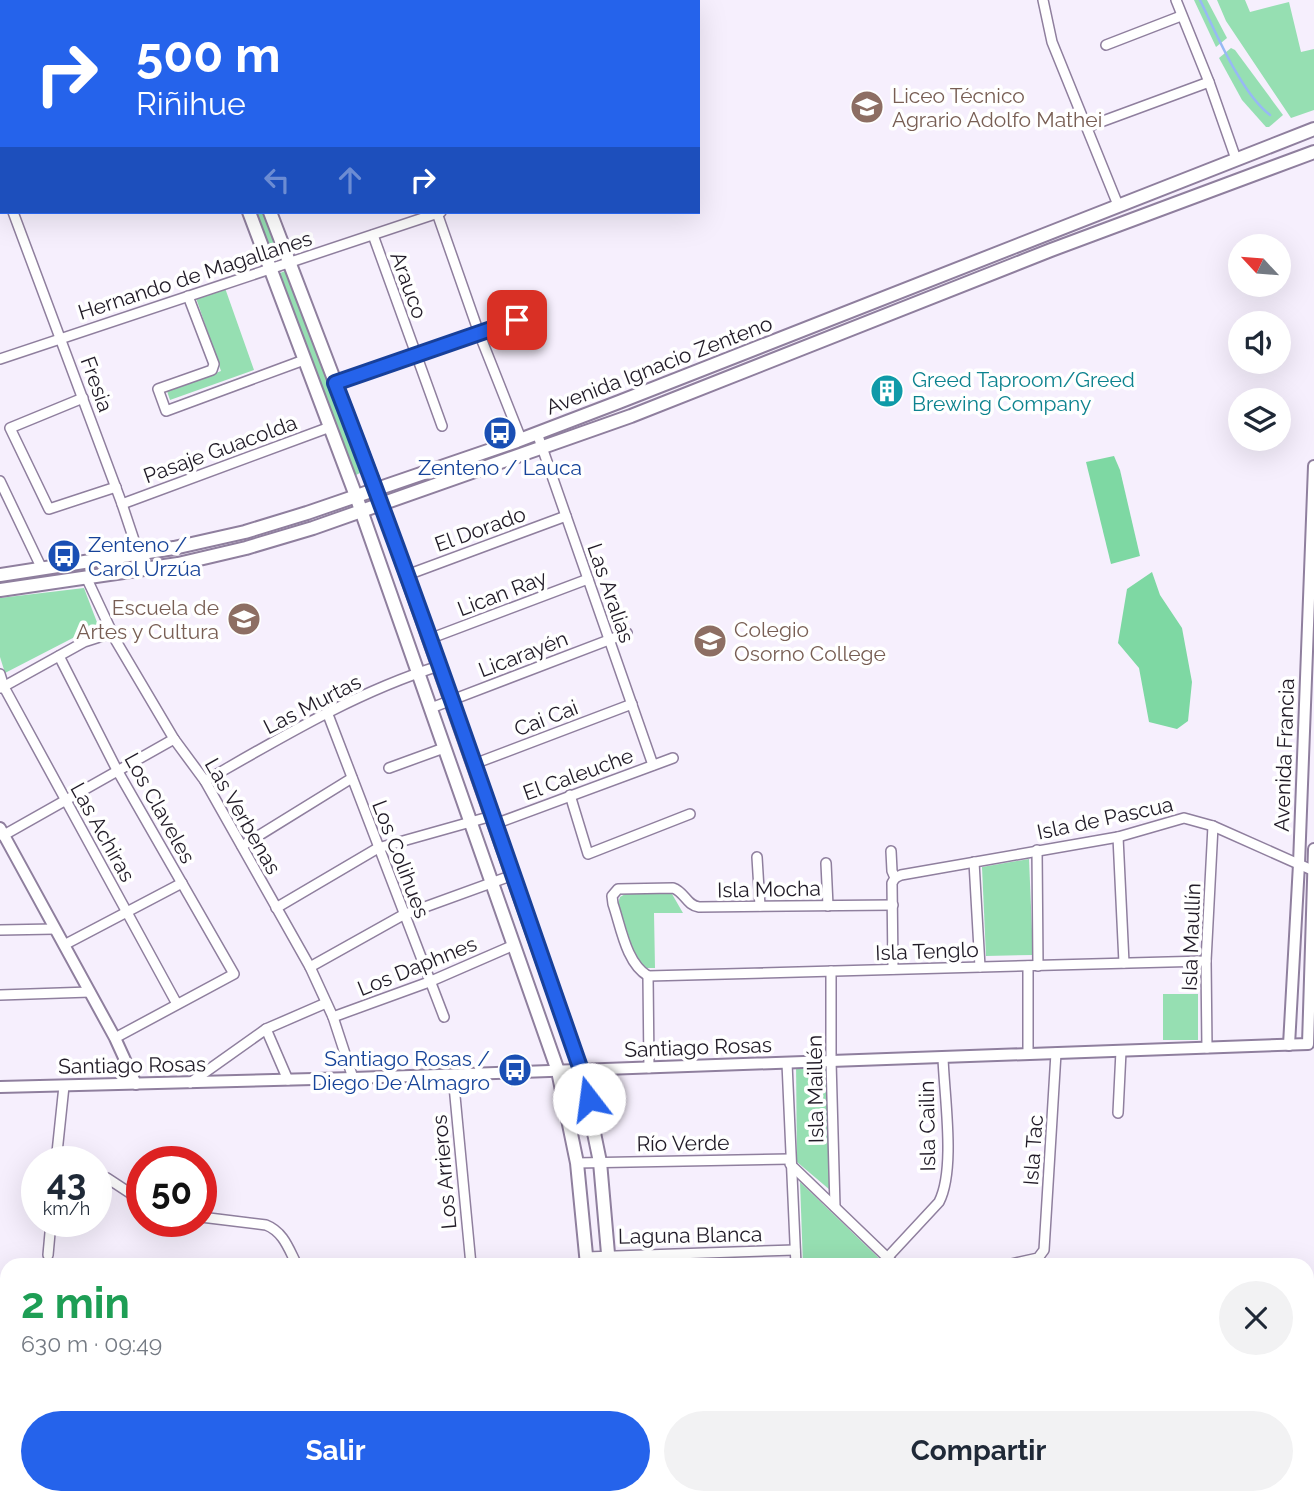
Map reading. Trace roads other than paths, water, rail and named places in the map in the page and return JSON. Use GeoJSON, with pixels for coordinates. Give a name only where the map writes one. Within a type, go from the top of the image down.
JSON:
{"type":"FeatureCollection","features":[{"type":"Feature","properties":{"kind":"main road","name":"Avenida Ignacio Zenteno"},"geometry":{"type":"LineString","coordinates":[[0,575],[139,554],[245,532],[356,496],[626,400],[1314,130]]}},
{"type":"Feature","properties":{"kind":"main road","name":"Avenida Ignacio Zenteno"},"geometry":{"type":"LineString","coordinates":[[0,590],[144,570],[246,548],[361,512],[631,416],[1075,241],[1314,152]]}},
{"type":"Feature","properties":{"kind":"main road"},"geometry":{"type":"LineString","coordinates":[[250,214],[356,496],[558,1071],[578,1163],[586,1258]]}},
{"type":"Feature","properties":{"kind":"main road"},"geometry":{"type":"LineString","coordinates":[[271,214],[382,504],[581,1070],[600,1162],[609,1258]]}},
{"type":"Feature","properties":{"kind":"main road"},"geometry":{"type":"LineString","coordinates":[[1073,223],[1075,241]]}},
{"type":"Feature","properties":{"kind":"main road"},"geometry":{"type":"LineString","coordinates":[[781,338],[787,353]]}},
{"type":"Feature","properties":{"kind":"main road"},"geometry":{"type":"LineString","coordinates":[[626,400],[631,416]]}},
{"type":"Feature","properties":{"kind":"street"},"geometry":{"type":"LineString","coordinates":[[1043,0],[1052,42],[1118,205]]}},
{"type":"Feature","properties":{"kind":"street"},"geometry":{"type":"LineString","coordinates":[[1175,0],[1209,82],[1236,159]]}},
{"type":"Feature","properties":{"kind":"street"},"geometry":{"type":"LineString","coordinates":[[1106,46],[1181,16]]}},
{"type":"Feature","properties":{"kind":"street"},"geometry":{"type":"LineString","coordinates":[[1087,127],[1209,82]]}},
{"type":"Feature","properties":{"kind":"street","name":"Fresia"},"geometry":{"type":"LineString","coordinates":[[14,214],[116,486],[144,570]]}},
{"type":"Feature","properties":{"kind":"street","name":"Hernando de Magallanes"},"geometry":{"type":"LineString","coordinates":[[0,359],[433,214]]}},
{"type":"Feature","properties":{"kind":"street"},"geometry":{"type":"LineString","coordinates":[[440,214],[479,333],[521,439]]}},
{"type":"Feature","properties":{"kind":"street","name":"Arauco"},"geometry":{"type":"LineString","coordinates":[[373,234],[442,426]]}},
{"type":"Feature","properties":{"kind":"street"},"geometry":{"type":"LineString","coordinates":[[188,296],[214,364],[212,370],[158,389],[166,411],[304,360]]}},
{"type":"Feature","properties":{"kind":"street"},"geometry":{"type":"LineString","coordinates":[[335,383],[517,320]]}},
{"type":"Feature","properties":{"kind":"street"},"geometry":{"type":"LineString","coordinates":[[83,398],[10,428],[48,509],[116,486]]}},
{"type":"Feature","properties":{"kind":"street","name":"Pasaje Guacolda"},"geometry":{"type":"LineString","coordinates":[[122,504],[330,427]]}},
{"type":"Feature","properties":{"kind":"street","name":"Las Aralias"},"geometry":{"type":"LineString","coordinates":[[537,433],[653,765]]}},
{"type":"Feature","properties":{"kind":"street","name":"Avenida Francia"},"geometry":{"type":"LineString","coordinates":[[1289,1045],[1299,864],[1308,784],[1314,466]]}},
{"type":"Feature","properties":{"kind":"street"},"geometry":{"type":"LineString","coordinates":[[0,481],[42,569]]}},
{"type":"Feature","properties":{"kind":"street","name":"El Dorado"},"geometry":{"type":"LineString","coordinates":[[407,575],[566,516]]}},
{"type":"Feature","properties":{"kind":"street","name":"Las Verbenas"},"geometry":{"type":"LineString","coordinates":[[87,579],[112,633],[174,739],[205,781],[310,967],[333,1017],[353,1079]]}},
{"type":"Feature","properties":{"kind":"street","name":"Lican Ray"},"geometry":{"type":"LineString","coordinates":[[429,639],[588,579]]}},
{"type":"Feature","properties":{"kind":"street"},"geometry":{"type":"LineString","coordinates":[[2,688],[84,642],[112,633]]}},
{"type":"Feature","properties":{"kind":"street","name":"Licarayén"},"geometry":{"type":"LineString","coordinates":[[431,708],[627,633]]}},
{"type":"Feature","properties":{"kind":"street","name":"Los Claveles"},"geometry":{"type":"LineString","coordinates":[[59,656],[117,770],[234,974],[177,1004]]}},
{"type":"Feature","properties":{"kind":"street","name":"Las Murtas"},"geometry":{"type":"LineString","coordinates":[[205,781],[327,712],[439,666]]}},
{"type":"Feature","properties":{"kind":"street","name":"Las Achiras"},"geometry":{"type":"LineString","coordinates":[[0,674],[2,688],[177,1004]]}},
{"type":"Feature","properties":{"kind":"street","name":"Cai Cai"},"geometry":{"type":"LineString","coordinates":[[474,764],[632,704]]}},
{"type":"Feature","properties":{"kind":"street","name":"Los Colihues"},"geometry":{"type":"LineString","coordinates":[[327,712],[444,1017]]}},
{"type":"Feature","properties":{"kind":"street"},"geometry":{"type":"LineString","coordinates":[[136,1084],[115,1038],[1,832],[65,800],[174,739]]}},
{"type":"Feature","properties":{"kind":"street"},"geometry":{"type":"LineString","coordinates":[[389,768],[444,748]]}},
{"type":"Feature","properties":{"kind":"street","name":"El Caleuche"},"geometry":{"type":"LineString","coordinates":[[276,908],[378,848],[470,821],[493,820],[673,758]]}},
{"type":"Feature","properties":{"kind":"street"},"geometry":{"type":"LineString","coordinates":[[242,846],[352,778]]}},
{"type":"Feature","properties":{"kind":"street"},"geometry":{"type":"LineString","coordinates":[[570,795],[588,854],[690,814]]}},
{"type":"Feature","properties":{"kind":"street","name":"Isla de Pascua"},"geometry":{"type":"LineString","coordinates":[[895,878],[1118,837],[1184,818],[1213,827],[1314,870]]}},
{"type":"Feature","properties":{"kind":"street","name":"Isla Maullín"},"geometry":{"type":"LineString","coordinates":[[1207,1048],[1206,961],[1213,827]]}},
{"type":"Feature","properties":{"kind":"street"},"geometry":{"type":"LineString","coordinates":[[1118,837],[1124,963]]}},
{"type":"Feature","properties":{"kind":"street","name":"Avenida Francia"},"geometry":{"type":"LineString","coordinates":[[1311,1044],[1314,849]]}},
{"type":"Feature","properties":{"kind":"street"},"geometry":{"type":"LineString","coordinates":[[1028,1054],[1037,850]]}},
{"type":"Feature","properties":{"kind":"street"},"geometry":{"type":"LineString","coordinates":[[891,852],[895,878],[892,883],[893,970]]}},
{"type":"Feature","properties":{"kind":"street"},"geometry":{"type":"LineString","coordinates":[[757,857],[760,906]]}},
{"type":"Feature","properties":{"kind":"street"},"geometry":{"type":"LineString","coordinates":[[974,862],[980,967]]}},
{"type":"Feature","properties":{"kind":"street"},"geometry":{"type":"LineString","coordinates":[[827,863],[828,905]]}},
{"type":"Feature","properties":{"kind":"street"},"geometry":{"type":"LineString","coordinates":[[310,967],[403,915],[513,874]]}},
{"type":"Feature","properties":{"kind":"street"},"geometry":{"type":"LineString","coordinates":[[64,945],[182,883]]}},
{"type":"Feature","properties":{"kind":"street","name":"Isla Mocha"},"geometry":{"type":"LineString","coordinates":[[648,976],[639,970],[632,959],[612,904],[613,893],[622,889],[673,888],[679,890],[689,903],[696,907],[893,905]]}},
{"type":"Feature","properties":{"kind":"street"},"geometry":{"type":"LineString","coordinates":[[0,930],[55,929]]}},
{"type":"Feature","properties":{"kind":"street","name":"Los Daphnes"},"geometry":{"type":"LineString","coordinates":[[333,1017],[429,982],[514,945]]}},
{"type":"Feature","properties":{"kind":"street","name":"Isla Tenglo"},"geometry":{"type":"LineString","coordinates":[[648,976],[1206,961]]}},
{"type":"Feature","properties":{"kind":"street","name":"Isla Maillén"},"geometry":{"type":"LineString","coordinates":[[831,971],[835,1206]]}},
{"type":"Feature","properties":{"kind":"street"},"geometry":{"type":"LineString","coordinates":[[648,976],[649,1068]]}},
{"type":"Feature","properties":{"kind":"street"},"geometry":{"type":"LineString","coordinates":[[0,995],[90,992]]}},
{"type":"Feature","properties":{"kind":"street"},"geometry":{"type":"LineString","coordinates":[[190,1083],[266,1029],[326,1003]]}},
{"type":"Feature","properties":{"kind":"street"},"geometry":{"type":"LineString","coordinates":[[115,1038],[177,1004]]}},
{"type":"Feature","properties":{"kind":"street"},"geometry":{"type":"LineString","coordinates":[[266,1029],[288,1080]]}},
{"type":"Feature","properties":{"kind":"street","name":"Santiago Rosas"},"geometry":{"type":"LineString","coordinates":[[0,1087],[353,1079],[1311,1044]]}},
{"type":"Feature","properties":{"kind":"street"},"geometry":{"type":"LineString","coordinates":[[1118,1113],[1121,1051]]}},
{"type":"Feature","properties":{"kind":"street","name":"Isla Tac"},"geometry":{"type":"LineString","coordinates":[[1038,1258],[1044,1250],[1056,1053]]}},
{"type":"Feature","properties":{"kind":"street","name":"Isla Cailin"},"geometry":{"type":"LineString","coordinates":[[887,1258],[939,1202],[943,1192],[947,1159],[943,1057]]}},
{"type":"Feature","properties":{"kind":"street"},"geometry":{"type":"LineString","coordinates":[[787,1063],[796,1258]]}},
{"type":"Feature","properties":{"kind":"street","name":"Los Arrieros"},"geometry":{"type":"LineString","coordinates":[[453,1075],[470,1258]]}},
{"type":"Feature","properties":{"kind":"street"},"geometry":{"type":"LineString","coordinates":[[58,1146],[64,1086]]}},
{"type":"Feature","properties":{"kind":"street"},"geometry":{"type":"LineString","coordinates":[[790,1162],[887,1258]]}},
{"type":"Feature","properties":{"kind":"street","name":"Río Verde"},"geometry":{"type":"LineString","coordinates":[[578,1163],[790,1162]]}},
{"type":"Feature","properties":{"kind":"street"},"geometry":{"type":"LineString","coordinates":[[217,1219],[271,1227],[282,1237],[293,1258]]}},
{"type":"Feature","properties":{"kind":"street"},"geometry":{"type":"LineString","coordinates":[[48,1255],[50,1237]]}},
{"type":"Feature","properties":{"kind":"street","name":"Laguna Blanca"},"geometry":{"type":"LineString","coordinates":[[634,1258],[795,1250]]}},
{"type":"Feature","properties":{"kind":"street"},"geometry":{"type":"LineString","coordinates":[[698,1253],[699,1258]]}},
{"type":"Feature","properties":{"kind":"waterway"},"geometry":{"type":"LineString","coordinates":[[1200,0],[1239,78],[1270,115]]}},
{"type":"Feature","properties":{"kind":"place","name":"Liceo Técnico Agrario Adolfo Mathei"},"geometry":{"type":"Point","coordinates":[867,107]}},
{"type":"Feature","properties":{"kind":"place","name":"Greed Taproom/Greed Brewing Company"},"geometry":{"type":"Point","coordinates":[887,391]}},
{"type":"Feature","properties":{"kind":"place","name":"Zenteno / Lauca"},"geometry":{"type":"Point","coordinates":[500,433]}},
{"type":"Feature","properties":{"kind":"place","name":"Zenteno / Carol Urzúa"},"geometry":{"type":"Point","coordinates":[64,556]}},
{"type":"Feature","properties":{"kind":"place","name":"Escuela de Artes y Cultura"},"geometry":{"type":"Point","coordinates":[244,619]}},
{"type":"Feature","properties":{"kind":"place","name":"Colegio Osorno College"},"geometry":{"type":"Point","coordinates":[710,641]}},
{"type":"Feature","properties":{"kind":"place","name":"Santiago Rosas / Diego De Almagro"},"geometry":{"type":"Point","coordinates":[515,1070]}}]}
